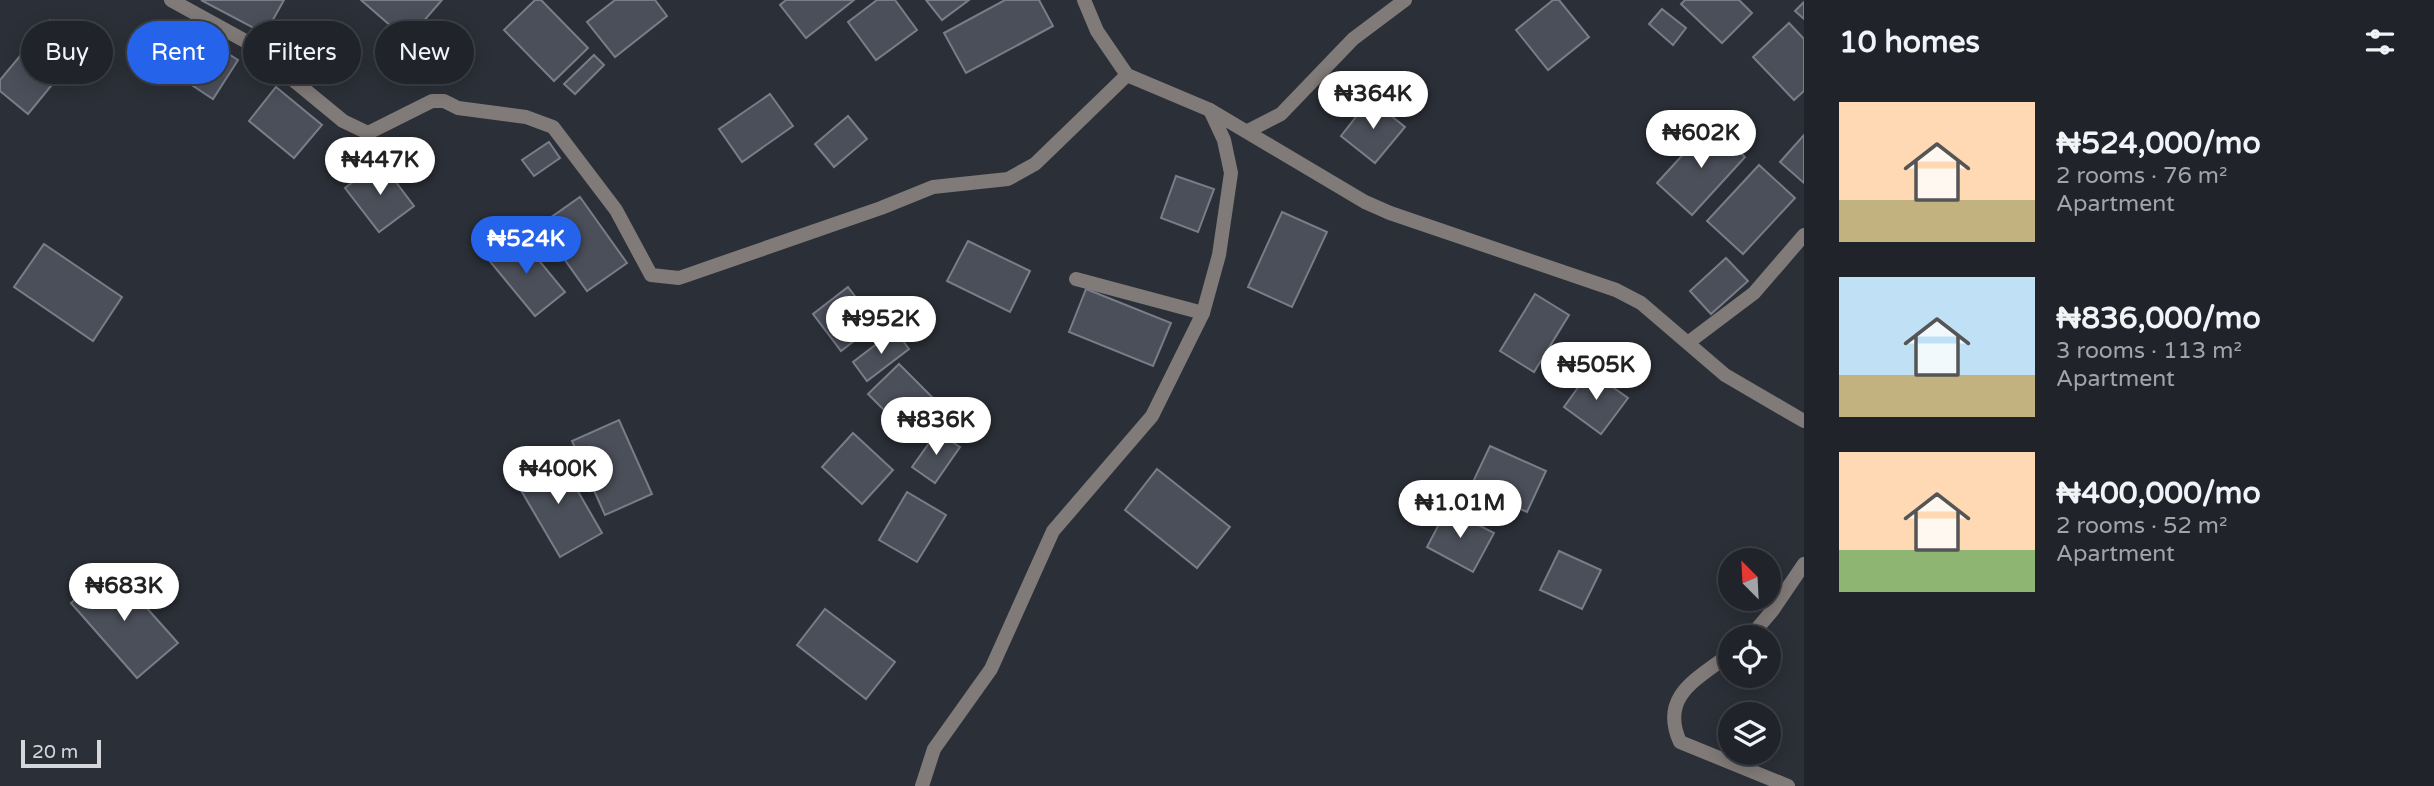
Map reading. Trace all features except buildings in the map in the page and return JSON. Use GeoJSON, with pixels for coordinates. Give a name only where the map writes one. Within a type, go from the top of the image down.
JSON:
{"type":"FeatureCollection","features":[{"type":"Feature","properties":{"kind":"street"},"geometry":{"type":"LineString","coordinates":[[171,0],[247,43],[342,121],[368,133],[432,101],[444,101],[458,108],[526,117],[553,127],[616,210],[652,275],[665,279],[679,278],[781,244],[933,187],[1008,179],[1035,164],[1127,75]]}},
{"type":"Feature","properties":{"kind":"street"},"geometry":{"type":"LineString","coordinates":[[1084,0],[1097,31],[1127,75],[1210,110],[1366,202],[1390,213],[1616,290],[1641,303],[1725,375],[1804,421]]}},
{"type":"Feature","properties":{"kind":"street"},"geometry":{"type":"LineString","coordinates":[[1248,131],[1281,114],[1353,39],[1405,0]]}},
{"type":"Feature","properties":{"kind":"street"},"geometry":{"type":"LineString","coordinates":[[922,786],[934,749],[991,669],[1052,531],[1152,416],[1203,313],[1219,255],[1231,173],[1224,140],[1210,110]]}},
{"type":"Feature","properties":{"kind":"street"},"geometry":{"type":"LineString","coordinates":[[1689,342],[1754,293],[1804,235]]}},
{"type":"Feature","properties":{"kind":"street"},"geometry":{"type":"LineString","coordinates":[[1076,279],[1203,313]]}},
{"type":"Feature","properties":{"kind":"street"},"geometry":{"type":"LineString","coordinates":[[1760,625],[1804,564]]}},
{"type":"Feature","properties":{"kind":"street"},"geometry":{"type":"LineString","coordinates":[[1718,664],[1684,691],[1672,710],[1673,726],[1680,742],[1788,786]]}}]}
